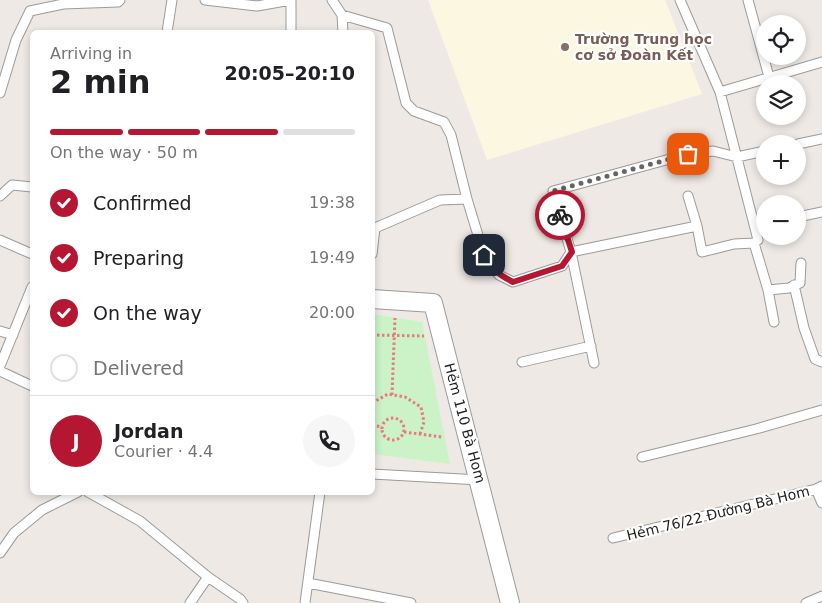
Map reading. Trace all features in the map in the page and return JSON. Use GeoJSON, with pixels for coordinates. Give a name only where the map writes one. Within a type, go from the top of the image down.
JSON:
{"type":"FeatureCollection","features":[{"type":"Feature","properties":{"kind":"street","name":"Hẻm 110 Bà Hom"},"geometry":{"type":"LineString","coordinates":[[375,299],[433,303],[480,480],[510,603]]}},
{"type":"Feature","properties":{"kind":"lane"},"geometry":{"type":"LineString","coordinates":[[0,93],[16,40],[30,10],[63,4],[118,2],[120,0]]}},
{"type":"Feature","properties":{"kind":"lane"},"geometry":{"type":"LineString","coordinates":[[167,30],[172,0]]}},
{"type":"Feature","properties":{"kind":"lane"},"geometry":{"type":"LineString","coordinates":[[205,0],[257,6],[291,0],[291,30]]}},
{"type":"Feature","properties":{"kind":"lane"},"geometry":{"type":"LineString","coordinates":[[332,0],[342,15],[343,30]]}},
{"type":"Feature","properties":{"kind":"lane"},"geometry":{"type":"LineString","coordinates":[[680,0],[720,92],[758,240],[754,243],[734,244],[702,252],[688,196]]}},
{"type":"Feature","properties":{"kind":"lane"},"geometry":{"type":"LineString","coordinates":[[748,0],[767,75]]}},
{"type":"Feature","properties":{"kind":"lane"},"geometry":{"type":"LineString","coordinates":[[342,15],[387,28],[406,103],[414,111],[444,122],[451,135],[467,199],[484,255],[489,264],[499,274],[513,282],[562,266],[572,252],[697,226]]}},
{"type":"Feature","properties":{"kind":"lane"},"geometry":{"type":"LineString","coordinates":[[775,75],[822,62]]}},
{"type":"Feature","properties":{"kind":"lane"},"geometry":{"type":"LineString","coordinates":[[720,92],[756,81]]}},
{"type":"Feature","properties":{"kind":"lane"},"geometry":{"type":"LineString","coordinates":[[806,142],[822,139]]}},
{"type":"Feature","properties":{"kind":"lane"},"geometry":{"type":"LineString","coordinates":[[594,363],[572,252],[553,191],[688,154],[713,151],[737,157],[756,153]]}},
{"type":"Feature","properties":{"kind":"lane"},"geometry":{"type":"LineString","coordinates":[[0,196],[12,185],[30,187]]}},
{"type":"Feature","properties":{"kind":"lane"},"geometry":{"type":"LineString","coordinates":[[375,227],[440,200],[467,199]]}},
{"type":"Feature","properties":{"kind":"lane"},"geometry":{"type":"LineString","coordinates":[[806,215],[822,212]]}},
{"type":"Feature","properties":{"kind":"lane"},"geometry":{"type":"LineString","coordinates":[[0,240],[30,253]]}},
{"type":"Feature","properties":{"kind":"lane"},"geometry":{"type":"LineString","coordinates":[[754,243],[768,290],[774,322]]}},
{"type":"Feature","properties":{"kind":"lane"},"geometry":{"type":"LineString","coordinates":[[768,290],[789,288],[800,282],[801,264]]}},
{"type":"Feature","properties":{"kind":"lane"},"geometry":{"type":"LineString","coordinates":[[794,285],[804,328],[815,359],[822,362]]}},
{"type":"Feature","properties":{"kind":"lane"},"geometry":{"type":"LineString","coordinates":[[0,366],[30,292]]}},
{"type":"Feature","properties":{"kind":"lane"},"geometry":{"type":"LineString","coordinates":[[0,331],[13,335]]}},
{"type":"Feature","properties":{"kind":"lane"},"geometry":{"type":"LineString","coordinates":[[522,362],[591,346]]}},
{"type":"Feature","properties":{"kind":"lane"},"geometry":{"type":"LineString","coordinates":[[0,371],[30,385]]}},
{"type":"Feature","properties":{"kind":"lane"},"geometry":{"type":"LineString","coordinates":[[642,457],[747,432],[822,410]]}},
{"type":"Feature","properties":{"kind":"lane"},"geometry":{"type":"LineString","coordinates":[[375,474],[480,480]]}},
{"type":"Feature","properties":{"kind":"lane"},"geometry":{"type":"LineString","coordinates":[[819,488],[822,504]]}},
{"type":"Feature","properties":{"kind":"lane","name":"Hẻm 76/22 Đường Bà Hom"},"geometry":{"type":"LineString","coordinates":[[613,538],[819,488]]}},
{"type":"Feature","properties":{"kind":"lane"},"geometry":{"type":"LineString","coordinates":[[0,553],[14,533],[42,510],[72,495]]}},
{"type":"Feature","properties":{"kind":"lane"},"geometry":{"type":"LineString","coordinates":[[93,495],[140,521],[243,603]]}},
{"type":"Feature","properties":{"kind":"lane"},"geometry":{"type":"LineString","coordinates":[[305,603],[320,495]]}},
{"type":"Feature","properties":{"kind":"lane"},"geometry":{"type":"LineString","coordinates":[[190,603],[208,577]]}},
{"type":"Feature","properties":{"kind":"lane"},"geometry":{"type":"LineString","coordinates":[[308,582],[411,603]]}},
{"type":"Feature","properties":{"kind":"lane"},"geometry":{"type":"LineString","coordinates":[[806,603],[822,596]]}},
{"type":"Feature","properties":{"kind":"path"},"geometry":{"type":"LineString","coordinates":[[392,394],[396,301]]}},
{"type":"Feature","properties":{"kind":"path"},"geometry":{"type":"LineString","coordinates":[[375,335],[442,336]]}},
{"type":"Feature","properties":{"kind":"path"},"geometry":{"type":"LineString","coordinates":[[375,401],[388,394],[392,394],[405,397],[421,407],[424,422],[420,434]]}},
{"type":"Feature","properties":{"kind":"path"},"geometry":{"type":"LineString","coordinates":[[392,419],[399,420],[403,425],[404,432],[400,438],[394,440],[387,439],[383,434],[382,427],[386,421],[392,419]]}},
{"type":"Feature","properties":{"kind":"path"},"geometry":{"type":"LineString","coordinates":[[375,426],[382,427]]}},
{"type":"Feature","properties":{"kind":"path"},"geometry":{"type":"LineString","coordinates":[[404,432],[442,437]]}},
{"type":"Feature","properties":{"kind":"shaded area","name":"Trường Trung học cơ sở Đoàn Kết"},"geometry":{"type":"Polygon","coordinates":[[[428,0],[665,0],[702,94],[487,160],[428,0]]]}},
{"type":"Feature","properties":{"kind":"green space"},"geometry":{"type":"Polygon","coordinates":[[[375,314],[422,322],[450,464],[375,454],[375,314]]]}},
{"type":"Feature","properties":{"kind":"way so far"},"geometry":{"type":"LineString","coordinates":[[560,215],[553,191],[688,154]]}},
{"type":"Feature","properties":{"kind":"place","name":"Trường Trung học cơ sở Đoàn Kết"},"geometry":{"type":"Point","coordinates":[565,47]}},
{"type":"Feature","properties":{"kind":"route"},"geometry":{"type":"LineString","coordinates":[[484,255],[489,264],[499,274],[513,282],[562,266],[572,252],[560,215]]}}]}
